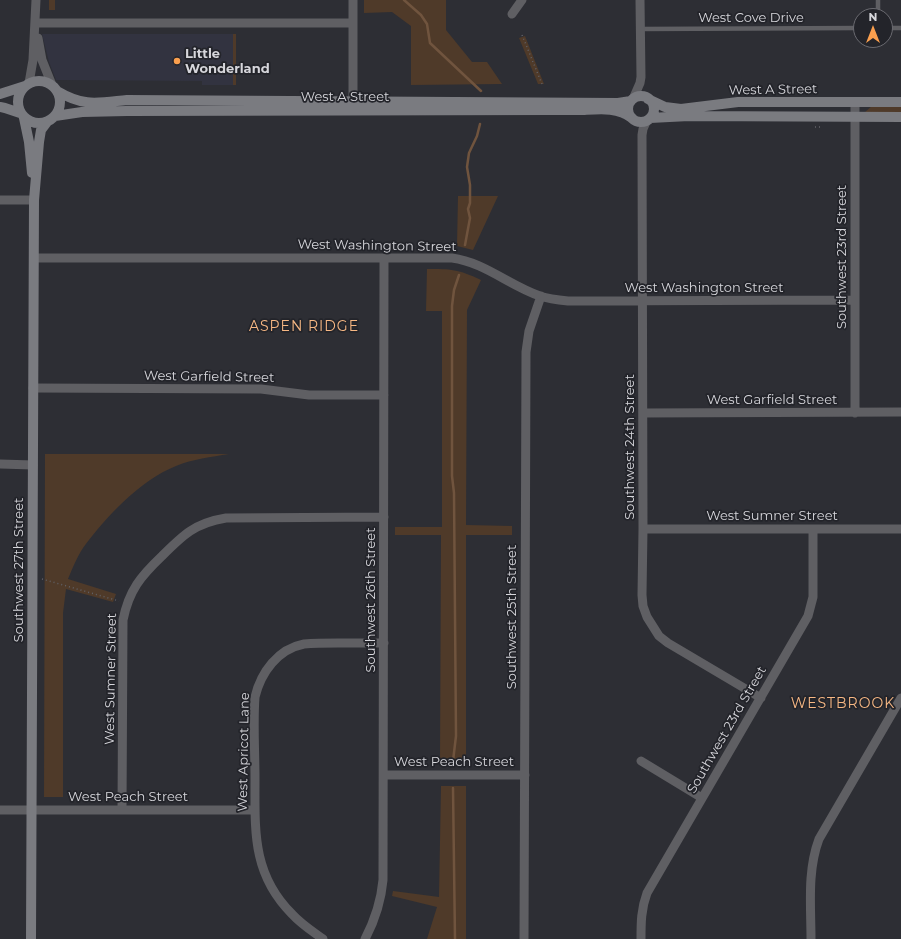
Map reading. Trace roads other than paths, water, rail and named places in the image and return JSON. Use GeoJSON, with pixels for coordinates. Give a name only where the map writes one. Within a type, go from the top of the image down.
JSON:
{"type":"FeatureCollection","features":[{"type":"Feature","properties":{"kind":"main road"},"geometry":{"type":"LineString","coordinates":[[0,94],[39,81],[46,82],[54,88],[60,97],[59,110],[51,119],[35,123],[22,115],[0,107]]}},
{"type":"Feature","properties":{"kind":"main road"},"geometry":{"type":"LineString","coordinates":[[22,115],[18,100],[22,89],[28,84]]}},
{"type":"Feature","properties":{"kind":"main road","name":"West A Street"},"geometry":{"type":"LineString","coordinates":[[54,88],[68,97],[78,101],[96,104],[127,100],[618,103],[632,100]]}},
{"type":"Feature","properties":{"kind":"main road"},"geometry":{"type":"LineString","coordinates":[[640,96],[648,98],[654,110],[648,119],[634,120],[630,115],[628,108],[632,100],[640,96]]}},
{"type":"Feature","properties":{"kind":"main road","name":"West A Street"},"geometry":{"type":"LineString","coordinates":[[648,98],[665,107],[681,109],[738,102],[901,102]]}},
{"type":"Feature","properties":{"kind":"main road","name":"West A Street"},"geometry":{"type":"LineString","coordinates":[[51,119],[82,112],[127,111],[535,110],[596,108],[623,112],[634,120]]}},
{"type":"Feature","properties":{"kind":"main road","name":"Southwest 27th Street"},"geometry":{"type":"LineString","coordinates":[[22,115],[28,142],[34,200]]}},
{"type":"Feature","properties":{"kind":"main road","name":"West A Street"},"geometry":{"type":"LineString","coordinates":[[648,119],[656,117],[689,116],[901,117]]}},
{"type":"Feature","properties":{"kind":"main road","name":"Southwest 27th Street"},"geometry":{"type":"LineString","coordinates":[[31,939],[34,200],[41,130],[51,119]]}},
{"type":"Feature","properties":{"kind":"street"},"geometry":{"type":"LineString","coordinates":[[28,84],[32,72],[36,23],[36,0]]}},
{"type":"Feature","properties":{"kind":"street"},"geometry":{"type":"LineString","coordinates":[[353,0],[353,101]]}},
{"type":"Feature","properties":{"kind":"street"},"geometry":{"type":"LineString","coordinates":[[512,14],[522,0]]}},
{"type":"Feature","properties":{"kind":"street"},"geometry":{"type":"LineString","coordinates":[[640,0],[641,77],[643,89],[648,98]]}},
{"type":"Feature","properties":{"kind":"street"},"geometry":{"type":"LineString","coordinates":[[36,23],[353,23]]}},
{"type":"Feature","properties":{"kind":"street"},"geometry":{"type":"LineString","coordinates":[[36,23],[42,60],[54,88]]}},
{"type":"Feature","properties":{"kind":"street"},"geometry":{"type":"LineString","coordinates":[[632,100],[640,83],[641,77]]}},
{"type":"Feature","properties":{"kind":"street","name":"Southwest 23rd Street"},"geometry":{"type":"LineString","coordinates":[[855,102],[856,412]]}},
{"type":"Feature","properties":{"kind":"street","name":"Southwest 24th Street"},"geometry":{"type":"LineString","coordinates":[[648,119],[642,135],[643,606],[652,627],[659,636],[668,643],[761,698]]}},
{"type":"Feature","properties":{"kind":"street","name":"Southwest 24th Street"},"geometry":{"type":"LineString","coordinates":[[634,120],[642,135]]}},
{"type":"Feature","properties":{"kind":"street"},"geometry":{"type":"LineString","coordinates":[[0,200],[34,200]]}},
{"type":"Feature","properties":{"kind":"street","name":"West Washington Street"},"geometry":{"type":"LineString","coordinates":[[34,258],[457,259],[475,264],[541,296],[553,300],[855,300]]}},
{"type":"Feature","properties":{"kind":"street","name":"Southwest 26th Street"},"geometry":{"type":"LineString","coordinates":[[365,939],[377,913],[384,880],[384,258]]}},
{"type":"Feature","properties":{"kind":"street","name":"Southwest 25th Street"},"geometry":{"type":"LineString","coordinates":[[524,939],[526,352],[529,331],[541,296]]}},
{"type":"Feature","properties":{"kind":"street","name":"West Garfield Street"},"geometry":{"type":"LineString","coordinates":[[33,388],[261,389],[309,395],[384,395]]}},
{"type":"Feature","properties":{"kind":"street","name":"West Garfield Street"},"geometry":{"type":"LineString","coordinates":[[643,413],[901,412]]}},
{"type":"Feature","properties":{"kind":"street"},"geometry":{"type":"LineString","coordinates":[[0,464],[33,465]]}},
{"type":"Feature","properties":{"kind":"street","name":"West Sumner Street"},"geometry":{"type":"LineString","coordinates":[[122,810],[123,628],[127,603],[136,584],[147,570],[181,536],[202,524],[226,518],[384,518]]}},
{"type":"Feature","properties":{"kind":"street","name":"West Sumner Street"},"geometry":{"type":"LineString","coordinates":[[643,529],[901,529]]}},
{"type":"Feature","properties":{"kind":"street","name":"Southwest 23rd Street"},"geometry":{"type":"LineString","coordinates":[[641,939],[641,915],[647,893],[761,698],[802,626],[812,605],[813,529]]}},
{"type":"Feature","properties":{"kind":"street","name":"West Apricot Lane"},"geometry":{"type":"LineString","coordinates":[[323,939],[292,915],[281,902],[270,885],[258,855],[255,810],[255,697],[267,668],[286,651],[304,644],[384,643]]}},
{"type":"Feature","properties":{"kind":"street"},"geometry":{"type":"LineString","coordinates":[[811,939],[811,866],[814,852],[819,839],[901,698]]}},
{"type":"Feature","properties":{"kind":"street"},"geometry":{"type":"LineString","coordinates":[[641,761],[702,798]]}},
{"type":"Feature","properties":{"kind":"street","name":"West Peach Street"},"geometry":{"type":"LineString","coordinates":[[384,775],[525,775]]}},
{"type":"Feature","properties":{"kind":"street","name":"West Peach Street"},"geometry":{"type":"LineString","coordinates":[[0,810],[255,810]]}},
{"type":"Feature","properties":{"kind":"lane","name":"West Cove Drive"},"geometry":{"type":"LineString","coordinates":[[640,29],[853,28]]}},
{"type":"Feature","properties":{"kind":"waterway"},"geometry":{"type":"LineString","coordinates":[[404,0],[421,15],[427,24],[430,43],[481,91]]}},
{"type":"Feature","properties":{"kind":"waterway"},"geometry":{"type":"LineString","coordinates":[[465,245],[470,218],[468,209],[470,203],[470,185],[467,167],[469,153],[477,136],[480,124]]}},
{"type":"Feature","properties":{"kind":"waterway"},"geometry":{"type":"LineString","coordinates":[[453,761],[456,736],[454,493],[452,476],[452,306],[454,290],[459,275]]}},
{"type":"Feature","properties":{"kind":"waterway"},"geometry":{"type":"LineString","coordinates":[[453,788],[455,939]]}},
{"type":"Feature","properties":{"kind":"place","name":"Little Wonderland"},"geometry":{"type":"Point","coordinates":[177,61]}},
{"type":"Feature","properties":{"kind":"district","name":"ASPEN RIDGE"},"geometry":{"type":"Point","coordinates":[304,327]}},
{"type":"Feature","properties":{"kind":"district","name":"WESTBROOK"},"geometry":{"type":"Point","coordinates":[843,704]}}]}
